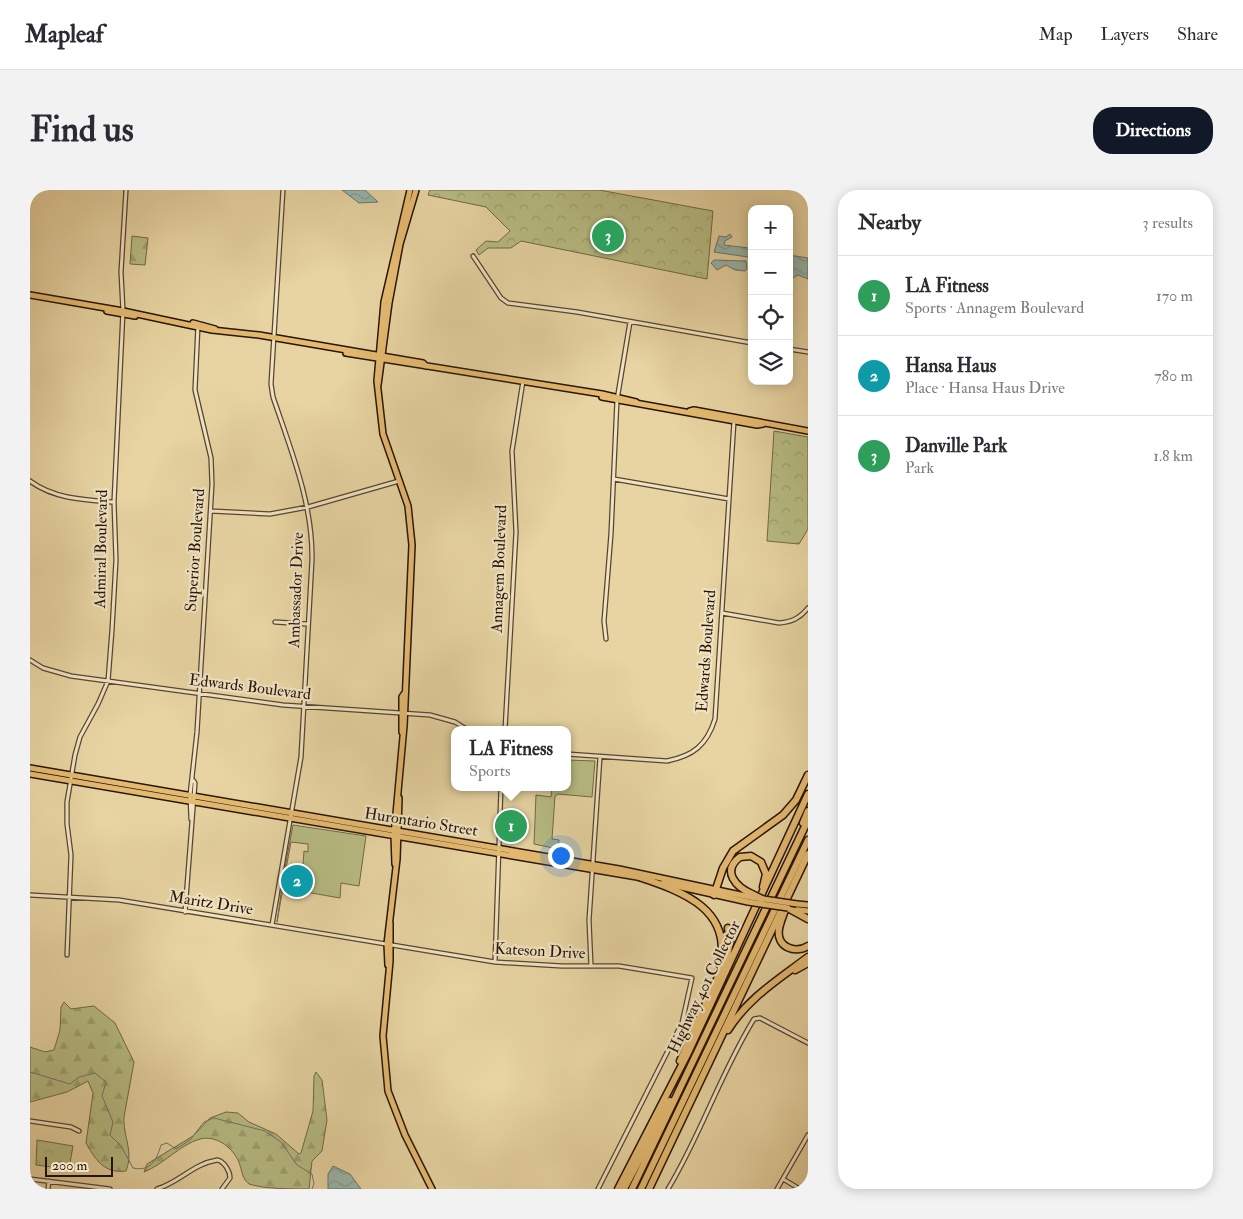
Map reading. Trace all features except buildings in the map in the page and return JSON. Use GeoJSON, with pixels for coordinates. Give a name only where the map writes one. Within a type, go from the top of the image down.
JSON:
{"type":"FeatureCollection","features":[{"type":"Feature","properties":{"kind":"highway"},"geometry":{"type":"LineString","coordinates":[[715,893],[723,868],[733,851],[783,815],[796,800],[808,775]]}},
{"type":"Feature","properties":{"kind":"highway","name":"Highway 401 Collector"},"geometry":{"type":"LineString","coordinates":[[618,1189],[748,928],[808,794]]}},
{"type":"Feature","properties":{"kind":"highway"},"geometry":{"type":"LineString","coordinates":[[778,883],[808,811]]}},
{"type":"Feature","properties":{"kind":"highway"},"geometry":{"type":"LineString","coordinates":[[632,1189],[808,820]]}},
{"type":"Feature","properties":{"kind":"highway"},"geometry":{"type":"LineString","coordinates":[[641,1189],[808,840]]}},
{"type":"Feature","properties":{"kind":"highway"},"geometry":{"type":"LineString","coordinates":[[649,1189],[808,854]]}},
{"type":"Feature","properties":{"kind":"highway"},"geometry":{"type":"LineString","coordinates":[[748,928],[766,874],[765,867],[759,859],[744,856],[734,863],[732,878],[737,886],[750,897],[762,899]]}},
{"type":"Feature","properties":{"kind":"highway"},"geometry":{"type":"LineString","coordinates":[[640,877],[694,898],[712,918],[719,936],[721,953],[719,968],[710,993]]}},
{"type":"Feature","properties":{"kind":"highway"},"geometry":{"type":"LineString","coordinates":[[792,888],[779,929],[780,938],[785,946],[792,950],[800,950],[808,946]]}},
{"type":"Feature","properties":{"kind":"highway"},"geometry":{"type":"LineString","coordinates":[[793,908],[808,919]]}},
{"type":"Feature","properties":{"kind":"highway"},"geometry":{"type":"LineString","coordinates":[[664,1097],[728,957],[730,942],[728,928]]}},
{"type":"Feature","properties":{"kind":"highway"},"geometry":{"type":"LineString","coordinates":[[709,1063],[740,1013],[762,990],[808,957]]}},
{"type":"Feature","properties":{"kind":"highway"},"geometry":{"type":"LineString","coordinates":[[782,975],[808,963]]}},
{"type":"Feature","properties":{"kind":"highway"},"geometry":{"type":"LineString","coordinates":[[624,1189],[659,1122],[684,1080]]}},
{"type":"Feature","properties":{"kind":"main road"},"geometry":{"type":"LineString","coordinates":[[410,190],[384,302],[378,385],[383,434],[408,506],[412,545],[397,834],[383,1036],[388,1091],[405,1135],[432,1189]]}},
{"type":"Feature","properties":{"kind":"main road"},"geometry":{"type":"LineString","coordinates":[[380,357],[400,244],[416,190]]}},
{"type":"Feature","properties":{"kind":"main road"},"geometry":{"type":"LineString","coordinates":[[30,297],[597,394],[690,411],[694,414],[734,419],[757,425],[762,424],[808,432]]}},
{"type":"Feature","properties":{"kind":"main road","name":"Hurontario Street"},"geometry":{"type":"LineString","coordinates":[[30,768],[191,802],[291,815]]}},
{"type":"Feature","properties":{"kind":"main road","name":"Hurontario Street"},"geometry":{"type":"LineString","coordinates":[[30,774],[192,795],[291,815],[592,867],[715,893],[750,897],[808,911]]}},
{"type":"Feature","properties":{"kind":"main road","name":"Hurontario Street"},"geometry":{"type":"LineString","coordinates":[[592,867],[664,877],[715,893]]}},
{"type":"Feature","properties":{"kind":"main road","name":"Hurontario Street"},"geometry":{"type":"LineString","coordinates":[[762,899],[793,908],[808,905]]}},
{"type":"Feature","properties":{"kind":"street","name":"Admiral Boulevard"},"geometry":{"type":"LineString","coordinates":[[67,955],[71,855],[67,810],[80,737],[108,681],[116,560],[114,502],[123,312],[121,272],[126,190]]}},
{"type":"Feature","properties":{"kind":"street","name":"Ambassador Drive"},"geometry":{"type":"LineString","coordinates":[[272,926],[301,757],[312,550],[308,507],[273,397],[271,384],[283,190]]}},
{"type":"Feature","properties":{"kind":"street"},"geometry":{"type":"LineString","coordinates":[[473,256],[498,294],[508,303],[577,312],[748,341]]}},
{"type":"Feature","properties":{"kind":"street"},"geometry":{"type":"LineString","coordinates":[[606,639],[605,610],[618,398],[630,322]]}},
{"type":"Feature","properties":{"kind":"street","name":"Superior Boulevard"},"geometry":{"type":"LineString","coordinates":[[185,912],[211,511],[210,458],[195,390],[198,326]]}},
{"type":"Feature","properties":{"kind":"street"},"geometry":{"type":"LineString","coordinates":[[793,350],[808,352]]}},
{"type":"Feature","properties":{"kind":"street","name":"Annagem Boulevard"},"geometry":{"type":"LineString","coordinates":[[504,726],[516,532],[512,451],[522,382]]}},
{"type":"Feature","properties":{"kind":"street","name":"Edwards Boulevard"},"geometry":{"type":"LineString","coordinates":[[571,754],[667,761],[689,755],[706,741],[715,719],[734,419]]}},
{"type":"Feature","properties":{"kind":"street"},"geometry":{"type":"LineString","coordinates":[[614,479],[729,499]]}},
{"type":"Feature","properties":{"kind":"street"},"geometry":{"type":"LineString","coordinates":[[30,481],[40,488],[64,496],[114,502]]}},
{"type":"Feature","properties":{"kind":"street"},"geometry":{"type":"LineString","coordinates":[[211,511],[270,514],[308,507],[399,481]]}},
{"type":"Feature","properties":{"kind":"street"},"geometry":{"type":"LineString","coordinates":[[722,613],[779,623],[788,622],[800,617],[808,608]]}},
{"type":"Feature","properties":{"kind":"street"},"geometry":{"type":"LineString","coordinates":[[275,622],[307,624]]}},
{"type":"Feature","properties":{"kind":"street","name":"Edwards Boulevard"},"geometry":{"type":"LineString","coordinates":[[30,660],[43,668],[67,675],[304,707],[430,715],[455,722],[462,726]]}},
{"type":"Feature","properties":{"kind":"street"},"geometry":{"type":"LineString","coordinates":[[591,966],[589,920],[600,757]]}},
{"type":"Feature","properties":{"kind":"street"},"geometry":{"type":"LineString","coordinates":[[495,962],[501,791]]}},
{"type":"Feature","properties":{"kind":"street","name":"Maritz Drive"},"geometry":{"type":"LineString","coordinates":[[30,895],[119,900],[389,944]]}},
{"type":"Feature","properties":{"kind":"street","name":"Kateson Drive"},"geometry":{"type":"LineString","coordinates":[[389,944],[495,962],[626,966],[692,978],[682,1023],[598,1189]]}},
{"type":"Feature","properties":{"kind":"street"},"geometry":{"type":"LineString","coordinates":[[668,1189],[684,1163],[729,1065],[754,1019],[760,1018],[808,1043]]}},
{"type":"Feature","properties":{"kind":"street"},"geometry":{"type":"LineString","coordinates":[[30,1121],[71,1127],[79,1131]]}},
{"type":"Feature","properties":{"kind":"street"},"geometry":{"type":"LineString","coordinates":[[777,1189],[808,1134]]}},
{"type":"Feature","properties":{"kind":"street"},"geometry":{"type":"LineString","coordinates":[[157,1189],[178,1181],[195,1166],[217,1160],[224,1163],[230,1174],[230,1178],[222,1189]]}},
{"type":"Feature","properties":{"kind":"street"},"geometry":{"type":"LineString","coordinates":[[30,1179],[110,1189]]}},
{"type":"Feature","properties":{"kind":"street"},"geometry":{"type":"LineString","coordinates":[[783,1179],[800,1189]]}},
{"type":"Feature","properties":{"kind":"street"},"geometry":{"type":"LineString","coordinates":[[48,1189],[49,1181]]}},
{"type":"Feature","properties":{"kind":"street"},"geometry":{"type":"LineString","coordinates":[[77,1189],[78,1184]]}},
{"type":"Feature","properties":{"kind":"green space"},"geometry":{"type":"Polygon","coordinates":[[[430,190],[599,190],[713,211],[707,279],[521,241],[511,248],[488,248],[479,255],[476,250],[486,241],[498,242],[510,231],[486,207],[428,195],[430,190]]]}},
{"type":"Feature","properties":{"kind":"green space"},"geometry":{"type":"Polygon","coordinates":[[[132,236],[148,238],[145,265],[130,264],[132,236]]]}},
{"type":"Feature","properties":{"kind":"green space"},"geometry":{"type":"Polygon","coordinates":[[[774,431],[808,437],[808,529],[799,544],[767,541],[774,431]]]}},
{"type":"Feature","properties":{"kind":"green space"},"geometry":{"type":"Polygon","coordinates":[[[571,760],[595,761],[592,797],[558,794],[555,796],[552,839],[559,840],[558,849],[534,844],[536,795],[551,797],[552,791],[571,791],[571,760]]]}},
{"type":"Feature","properties":{"kind":"green space"},"geometry":{"type":"Polygon","coordinates":[[[293,825],[366,836],[359,886],[341,883],[340,898],[283,888],[277,922],[284,873],[286,872],[284,885],[296,890],[304,890],[308,880],[302,878],[304,851],[308,852],[308,844],[291,842],[286,869],[285,867],[293,825]]]}},
{"type":"Feature","properties":{"kind":"green space"},"geometry":{"type":"Polygon","coordinates":[[[64,1002],[71,1009],[94,1006],[115,1023],[134,1062],[124,1117],[129,1150],[126,1171],[106,1168],[93,1155],[86,1143],[93,1093],[88,1081],[67,1092],[30,1102],[30,1047],[45,1052],[54,1050],[60,1030],[61,1007],[64,1002]]]}},
{"type":"Feature","properties":{"kind":"green space"},"geometry":{"type":"Polygon","coordinates":[[[316,1072],[322,1080],[327,1120],[322,1151],[312,1161],[309,1189],[270,1188],[249,1184],[244,1179],[238,1160],[231,1150],[217,1140],[206,1138],[193,1142],[144,1172],[147,1164],[193,1136],[210,1118],[226,1112],[238,1113],[249,1122],[276,1134],[299,1154],[301,1153],[313,1111],[314,1076],[316,1072]]]}},
{"type":"Feature","properties":{"kind":"green space"},"geometry":{"type":"Polygon","coordinates":[[[37,1140],[73,1146],[69,1169],[36,1165],[37,1140]]]}},
{"type":"Feature","properties":{"kind":"water"},"geometry":{"type":"Polygon","coordinates":[[[342,190],[365,190],[378,202],[359,203],[342,190]]]}},
{"type":"Feature","properties":{"kind":"water"},"geometry":{"type":"Polygon","coordinates":[[[730,234],[732,237],[725,241],[724,245],[748,248],[748,257],[714,252],[719,236],[726,237],[730,234]]]}},
{"type":"Feature","properties":{"kind":"water"},"geometry":{"type":"Polygon","coordinates":[[[793,256],[808,258],[808,279],[798,275],[793,278],[793,256]]]}},
{"type":"Feature","properties":{"kind":"water"},"geometry":{"type":"Polygon","coordinates":[[[714,260],[746,261],[747,269],[745,271],[735,270],[726,265],[717,270],[711,263],[714,260]]]}},
{"type":"Feature","properties":{"kind":"water"},"geometry":{"type":"Polygon","coordinates":[[[333,1166],[350,1174],[361,1189],[328,1189],[328,1174],[333,1166]]]}},
{"type":"Feature","properties":{"kind":"waterway"},"geometry":{"type":"LineString","coordinates":[[30,1072],[70,1084],[79,1077],[95,1073],[106,1082],[102,1096],[113,1122],[110,1135],[121,1146],[133,1168],[139,1169],[149,1166],[155,1159],[161,1145],[167,1143],[176,1149],[190,1140],[204,1122],[214,1118],[265,1131],[281,1142],[297,1165],[312,1174],[314,1184],[312,1189]]}},
{"type":"Feature","properties":{"kind":"place","name":"Danville Park"},"geometry":{"type":"Point","coordinates":[608,236]}},
{"type":"Feature","properties":{"kind":"place","name":"LA Fitness"},"geometry":{"type":"Point","coordinates":[511,826]}},
{"type":"Feature","properties":{"kind":"place","name":"Hansa Haus"},"geometry":{"type":"Point","coordinates":[297,881]}}]}
